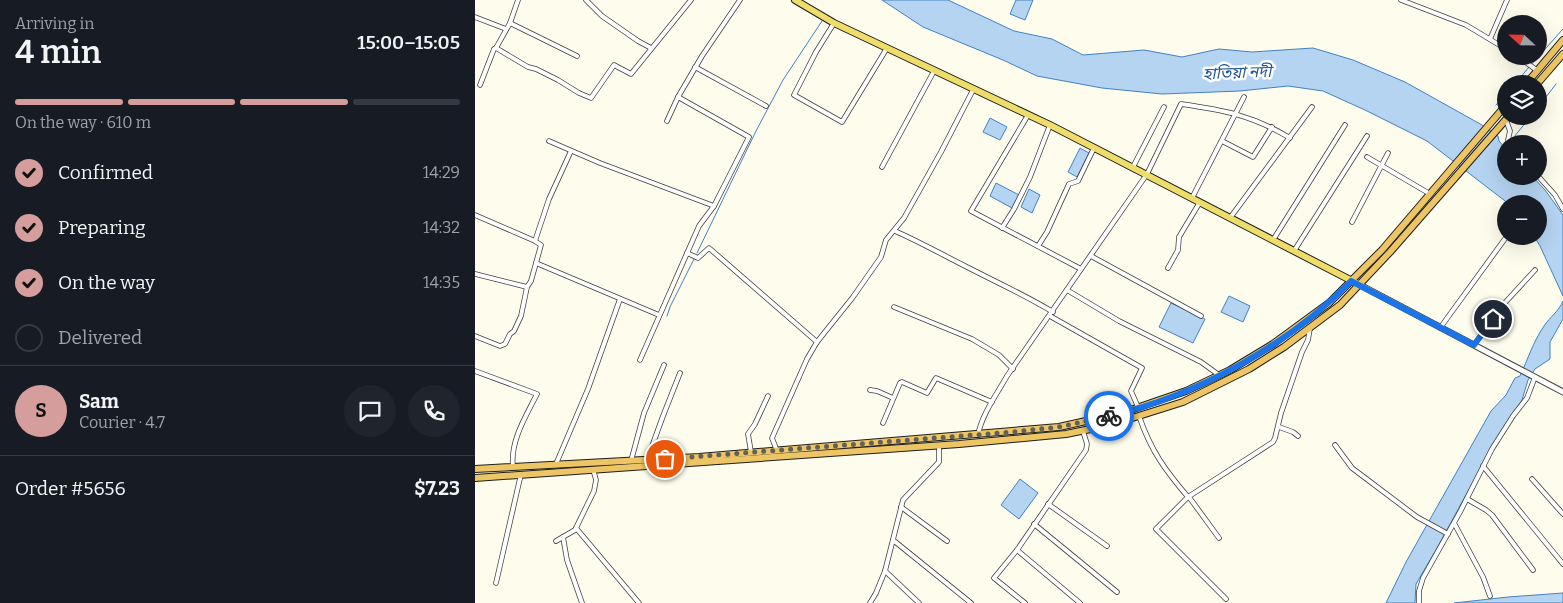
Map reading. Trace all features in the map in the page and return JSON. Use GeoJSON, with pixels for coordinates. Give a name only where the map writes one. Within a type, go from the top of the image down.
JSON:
{"type":"FeatureCollection","features":[{"type":"Feature","properties":{"kind":"highway"},"geometry":{"type":"LineString","coordinates":[[1534,75],[1563,40]]}},
{"type":"Feature","properties":{"kind":"highway"},"geometry":{"type":"LineString","coordinates":[[1545,75],[1563,54]]}},
{"type":"Feature","properties":{"kind":"highway"},"geometry":{"type":"LineString","coordinates":[[475,469],[647,460],[978,435],[1059,427],[1122,413],[1186,390],[1219,375],[1273,344],[1329,303],[1382,250],[1497,115]]}},
{"type":"Feature","properties":{"kind":"highway"},"geometry":{"type":"LineString","coordinates":[[475,478],[1031,438],[1083,431],[1110,425],[1183,402],[1249,369],[1284,347],[1340,305],[1360,285],[1501,125]]}},
{"type":"Feature","properties":{"kind":"main road"},"geometry":{"type":"LineString","coordinates":[[795,0],[834,23],[1094,147],[1360,285]]}},
{"type":"Feature","properties":{"kind":"street"},"geometry":{"type":"LineString","coordinates":[[479,85],[494,49],[510,23],[518,0]]}},
{"type":"Feature","properties":{"kind":"street"},"geometry":{"type":"LineString","coordinates":[[586,0],[603,16],[651,48]]}},
{"type":"Feature","properties":{"kind":"street"},"geometry":{"type":"LineString","coordinates":[[496,48],[528,67],[558,80],[591,98],[614,65],[631,74],[691,0]]}},
{"type":"Feature","properties":{"kind":"street"},"geometry":{"type":"LineString","coordinates":[[667,121],[695,67],[740,0]]}},
{"type":"Feature","properties":{"kind":"street"},"geometry":{"type":"LineString","coordinates":[[1401,0],[1466,25],[1497,43]]}},
{"type":"Feature","properties":{"kind":"street"},"geometry":{"type":"LineString","coordinates":[[1490,39],[1507,0]]}},
{"type":"Feature","properties":{"kind":"street"},"geometry":{"type":"LineString","coordinates":[[475,17],[506,29]]}},
{"type":"Feature","properties":{"kind":"street"},"geometry":{"type":"LineString","coordinates":[[510,23],[577,56]]}},
{"type":"Feature","properties":{"kind":"street"},"geometry":{"type":"LineString","coordinates":[[834,23],[793,96],[842,122],[887,48]]}},
{"type":"Feature","properties":{"kind":"street"},"geometry":{"type":"LineString","coordinates":[[1530,65],[1538,71]]}},
{"type":"Feature","properties":{"kind":"street"},"geometry":{"type":"LineString","coordinates":[[695,67],[766,106]]}},
{"type":"Feature","properties":{"kind":"street"},"geometry":{"type":"LineString","coordinates":[[882,166],[934,71]]}},
{"type":"Feature","properties":{"kind":"street"},"geometry":{"type":"LineString","coordinates":[[777,451],[772,438],[807,359],[817,342],[859,289],[881,257],[886,240],[895,230],[941,152],[973,90]]}},
{"type":"Feature","properties":{"kind":"street"},"geometry":{"type":"LineString","coordinates":[[640,360],[699,226],[713,206],[749,137],[678,97]]}},
{"type":"Feature","properties":{"kind":"street"},"geometry":{"type":"LineString","coordinates":[[1192,198],[1244,97]]}},
{"type":"Feature","properties":{"kind":"street"},"geometry":{"type":"LineString","coordinates":[[978,435],[979,427],[992,402],[1013,369],[1147,174],[1181,104],[1237,113],[1272,127],[1290,138]]}},
{"type":"Feature","properties":{"kind":"street"},"geometry":{"type":"LineString","coordinates":[[1133,167],[1163,107]]}},
{"type":"Feature","properties":{"kind":"street"},"geometry":{"type":"LineString","coordinates":[[1230,218],[1312,107]]}},
{"type":"Feature","properties":{"kind":"street"},"geometry":{"type":"LineString","coordinates":[[1028,115],[971,211],[1081,269]]}},
{"type":"Feature","properties":{"kind":"street"},"geometry":{"type":"LineString","coordinates":[[1002,228],[1014,210],[1030,177],[1050,125]]}},
{"type":"Feature","properties":{"kind":"street"},"geometry":{"type":"LineString","coordinates":[[1273,240],[1345,125]]}},
{"type":"Feature","properties":{"kind":"street"},"geometry":{"type":"LineString","coordinates":[[1222,141],[1253,157],[1272,127]]}},
{"type":"Feature","properties":{"kind":"street"},"geometry":{"type":"LineString","coordinates":[[1293,251],[1367,136]]}},
{"type":"Feature","properties":{"kind":"street"},"geometry":{"type":"LineString","coordinates":[[549,141],[713,206]]}},
{"type":"Feature","properties":{"kind":"street"},"geometry":{"type":"LineString","coordinates":[[1038,246],[1069,184],[1078,181],[1094,147]]}},
{"type":"Feature","properties":{"kind":"street"},"geometry":{"type":"LineString","coordinates":[[535,241],[549,200],[571,151]]}},
{"type":"Feature","properties":{"kind":"street"},"geometry":{"type":"LineString","coordinates":[[1352,222],[1388,153]]}},
{"type":"Feature","properties":{"kind":"street"},"geometry":{"type":"LineString","coordinates":[[1367,157],[1430,194]]}},
{"type":"Feature","properties":{"kind":"street"},"geometry":{"type":"LineString","coordinates":[[1546,185],[1555,195],[1563,209]]}},
{"type":"Feature","properties":{"kind":"street"},"geometry":{"type":"LineString","coordinates":[[1168,268],[1178,250],[1179,236],[1201,202]]}},
{"type":"Feature","properties":{"kind":"street"},"geometry":{"type":"LineString","coordinates":[[475,216],[541,245],[531,281],[527,287],[521,316],[505,344],[500,346],[475,336]]}},
{"type":"Feature","properties":{"kind":"street"},"geometry":{"type":"LineString","coordinates":[[895,230],[1006,286],[1142,368],[1131,391],[1138,407]]}},
{"type":"Feature","properties":{"kind":"street"},"geometry":{"type":"LineString","coordinates":[[1440,328],[1500,245]]}},
{"type":"Feature","properties":{"kind":"street"},"geometry":{"type":"LineString","coordinates":[[687,252],[698,258],[709,248],[817,342]]}},
{"type":"Feature","properties":{"kind":"street"},"geometry":{"type":"LineString","coordinates":[[1091,256],[1201,316]]}},
{"type":"Feature","properties":{"kind":"street"},"geometry":{"type":"LineString","coordinates":[[536,263],[659,315]]}},
{"type":"Feature","properties":{"kind":"street"},"geometry":{"type":"LineString","coordinates":[[1474,345],[1502,306],[1535,270]]}},
{"type":"Feature","properties":{"kind":"street"},"geometry":{"type":"LineString","coordinates":[[475,274],[527,287]]}},
{"type":"Feature","properties":{"kind":"street"},"geometry":{"type":"LineString","coordinates":[[1360,285],[1563,392]]}},
{"type":"Feature","properties":{"kind":"street"},"geometry":{"type":"LineString","coordinates":[[1067,290],[1119,320],[1201,362],[1219,375]]}},
{"type":"Feature","properties":{"kind":"street"},"geometry":{"type":"LineString","coordinates":[[556,464],[588,390],[620,299]]}},
{"type":"Feature","properties":{"kind":"street"},"geometry":{"type":"LineString","coordinates":[[895,307],[972,340],[999,355],[1013,369]]}},
{"type":"Feature","properties":{"kind":"street"},"geometry":{"type":"LineString","coordinates":[[1227,599],[1157,529],[1189,497],[1270,445],[1279,427],[1281,413],[1308,340],[1310,328]]}},
{"type":"Feature","properties":{"kind":"street"},"geometry":{"type":"LineString","coordinates":[[631,461],[644,413],[665,365]]}},
{"type":"Feature","properties":{"kind":"street"},"geometry":{"type":"LineString","coordinates":[[475,371],[537,394],[515,442],[512,459],[513,467]]}},
{"type":"Feature","properties":{"kind":"street"},"geometry":{"type":"LineString","coordinates":[[647,460],[681,373]]}},
{"type":"Feature","properties":{"kind":"street"},"geometry":{"type":"LineString","coordinates":[[1419,602],[1419,592],[1423,578],[1483,466],[1513,416],[1527,398],[1533,377]]}},
{"type":"Feature","properties":{"kind":"street"},"geometry":{"type":"LineString","coordinates":[[883,423],[900,383],[927,393],[936,378],[992,402]]}},
{"type":"Feature","properties":{"kind":"street"},"geometry":{"type":"LineString","coordinates":[[870,390],[893,398]]}},
{"type":"Feature","properties":{"kind":"street"},"geometry":{"type":"LineString","coordinates":[[751,452],[748,434],[755,424],[768,396]]}},
{"type":"Feature","properties":{"kind":"street"},"geometry":{"type":"LineString","coordinates":[[1139,416],[1155,453],[1168,474],[1189,497],[1219,538]]}},
{"type":"Feature","properties":{"kind":"street"},"geometry":{"type":"LineString","coordinates":[[1279,427],[1293,432],[1297,436]]}},
{"type":"Feature","properties":{"kind":"street"},"geometry":{"type":"LineString","coordinates":[[1025,603],[994,578],[1017,550],[1086,450],[1087,446],[1083,431]]}},
{"type":"Feature","properties":{"kind":"street"},"geometry":{"type":"LineString","coordinates":[[870,603],[885,571],[901,507],[906,496],[939,462],[939,445]]}},
{"type":"Feature","properties":{"kind":"street"},"geometry":{"type":"LineString","coordinates":[[1335,445],[1352,468],[1427,523],[1447,534]]}},
{"type":"Feature","properties":{"kind":"street"},"geometry":{"type":"LineString","coordinates":[[1483,466],[1563,564]]}},
{"type":"Feature","properties":{"kind":"street"},"geometry":{"type":"LineString","coordinates":[[556,541],[576,528],[594,491],[596,480],[593,470]]}},
{"type":"Feature","properties":{"kind":"street"},"geometry":{"type":"LineString","coordinates":[[496,583],[521,474]]}},
{"type":"Feature","properties":{"kind":"street"},"geometry":{"type":"LineString","coordinates":[[1533,479],[1563,514]]}},
{"type":"Feature","properties":{"kind":"street"},"geometry":{"type":"LineString","coordinates":[[1467,499],[1492,515],[1533,570]]}},
{"type":"Feature","properties":{"kind":"street"},"geometry":{"type":"LineString","coordinates":[[1048,504],[1107,546]]}},
{"type":"Feature","properties":{"kind":"street"},"geometry":{"type":"LineString","coordinates":[[901,507],[947,541]]}},
{"type":"Feature","properties":{"kind":"street"},"geometry":{"type":"LineString","coordinates":[[1454,523],[1483,577],[1490,596]]}},
{"type":"Feature","properties":{"kind":"street"},"geometry":{"type":"LineString","coordinates":[[1034,524],[1117,592]]}},
{"type":"Feature","properties":{"kind":"street"},"geometry":{"type":"LineString","coordinates":[[576,528],[639,603]]}},
{"type":"Feature","properties":{"kind":"street"},"geometry":{"type":"LineString","coordinates":[[563,537],[567,560],[582,603]]}},
{"type":"Feature","properties":{"kind":"street"},"geometry":{"type":"LineString","coordinates":[[893,540],[971,603]]}},
{"type":"Feature","properties":{"kind":"street"},"geometry":{"type":"LineString","coordinates":[[1017,550],[1080,603]]}},
{"type":"Feature","properties":{"kind":"street"},"geometry":{"type":"LineString","coordinates":[[885,571],[919,603]]}},
{"type":"Feature","properties":{"kind":"water","name":"হাতিয়া নদী"},"geometry":{"type":"Polygon","coordinates":[[[882,0],[948,0],[1014,31],[1052,39],[1083,55],[1144,50],[1182,57],[1219,49],[1252,52],[1313,48],[1353,60],[1405,82],[1497,135],[1497,185],[1540,185],[1563,215],[1563,296],[1539,245],[1547,245],[1547,195],[1497,195],[1427,141],[1323,91],[1288,86],[1240,91],[1162,94],[1102,88],[1037,76],[923,27],[882,0]]]}},
{"type":"Feature","properties":{"kind":"water"},"geometry":{"type":"Polygon","coordinates":[[[1016,0],[1033,0],[1025,20],[1010,14],[1016,0]]]}},
{"type":"Feature","properties":{"kind":"water"},"geometry":{"type":"Polygon","coordinates":[[[990,118],[1007,127],[1000,140],[983,132],[990,118]]]}},
{"type":"Feature","properties":{"kind":"water"},"geometry":{"type":"Polygon","coordinates":[[[1080,148],[1089,153],[1077,177],[1068,172],[1080,148]]]}},
{"type":"Feature","properties":{"kind":"water"},"geometry":{"type":"Polygon","coordinates":[[[996,183],[1019,195],[1012,208],[990,196],[996,183]]]}},
{"type":"Feature","properties":{"kind":"water"},"geometry":{"type":"Polygon","coordinates":[[[1029,189],[1040,195],[1032,213],[1021,207],[1029,189]]]}},
{"type":"Feature","properties":{"kind":"water"},"geometry":{"type":"Polygon","coordinates":[[[1229,296],[1250,306],[1243,322],[1221,312],[1229,296]]]}},
{"type":"Feature","properties":{"kind":"water"},"geometry":{"type":"Polygon","coordinates":[[[1563,301],[1563,319],[1550,342],[1550,359],[1535,369],[1528,380],[1522,400],[1491,449],[1416,584],[1415,603],[1386,603],[1406,562],[1491,411],[1506,395],[1515,378],[1520,376],[1540,332],[1563,301]]]}},
{"type":"Feature","properties":{"kind":"water"},"geometry":{"type":"Polygon","coordinates":[[[1171,303],[1205,319],[1193,343],[1159,327],[1171,303]]]}},
{"type":"Feature","properties":{"kind":"water"},"geometry":{"type":"Polygon","coordinates":[[[1020,479],[1038,493],[1019,519],[1001,505],[1020,479]]]}},
{"type":"Feature","properties":{"kind":"water"},"geometry":{"type":"Polygon","coordinates":[[[1563,593],[1563,603],[1454,603],[1508,597],[1563,593]]]}},
{"type":"Feature","properties":{"kind":"waterway"},"geometry":{"type":"LineString","coordinates":[[697,253],[783,80],[822,21]]}},
{"type":"Feature","properties":{"kind":"waterway"},"geometry":{"type":"LineString","coordinates":[[1547,47],[1563,29]]}},
{"type":"Feature","properties":{"kind":"waterway"},"geometry":{"type":"LineString","coordinates":[[1522,75],[1529,67]]}},
{"type":"Feature","properties":{"kind":"waterway"},"geometry":{"type":"LineString","coordinates":[[1547,96],[1556,84]]}},
{"type":"Feature","properties":{"kind":"waterway"},"geometry":{"type":"LineString","coordinates":[[1516,135],[1524,125]]}},
{"type":"Feature","properties":{"kind":"waterway"},"geometry":{"type":"LineString","coordinates":[[667,316],[694,259]]}},
{"type":"Feature","properties":{"kind":"way so far"},"geometry":{"type":"LineString","coordinates":[[665,459],[1013,432],[1059,427],[1109,416]]}},
{"type":"Feature","properties":{"kind":"route"},"geometry":{"type":"LineString","coordinates":[[1109,416],[1186,390],[1230,370],[1273,344],[1329,303],[1351,281],[1474,345],[1493,319]]}}]}
